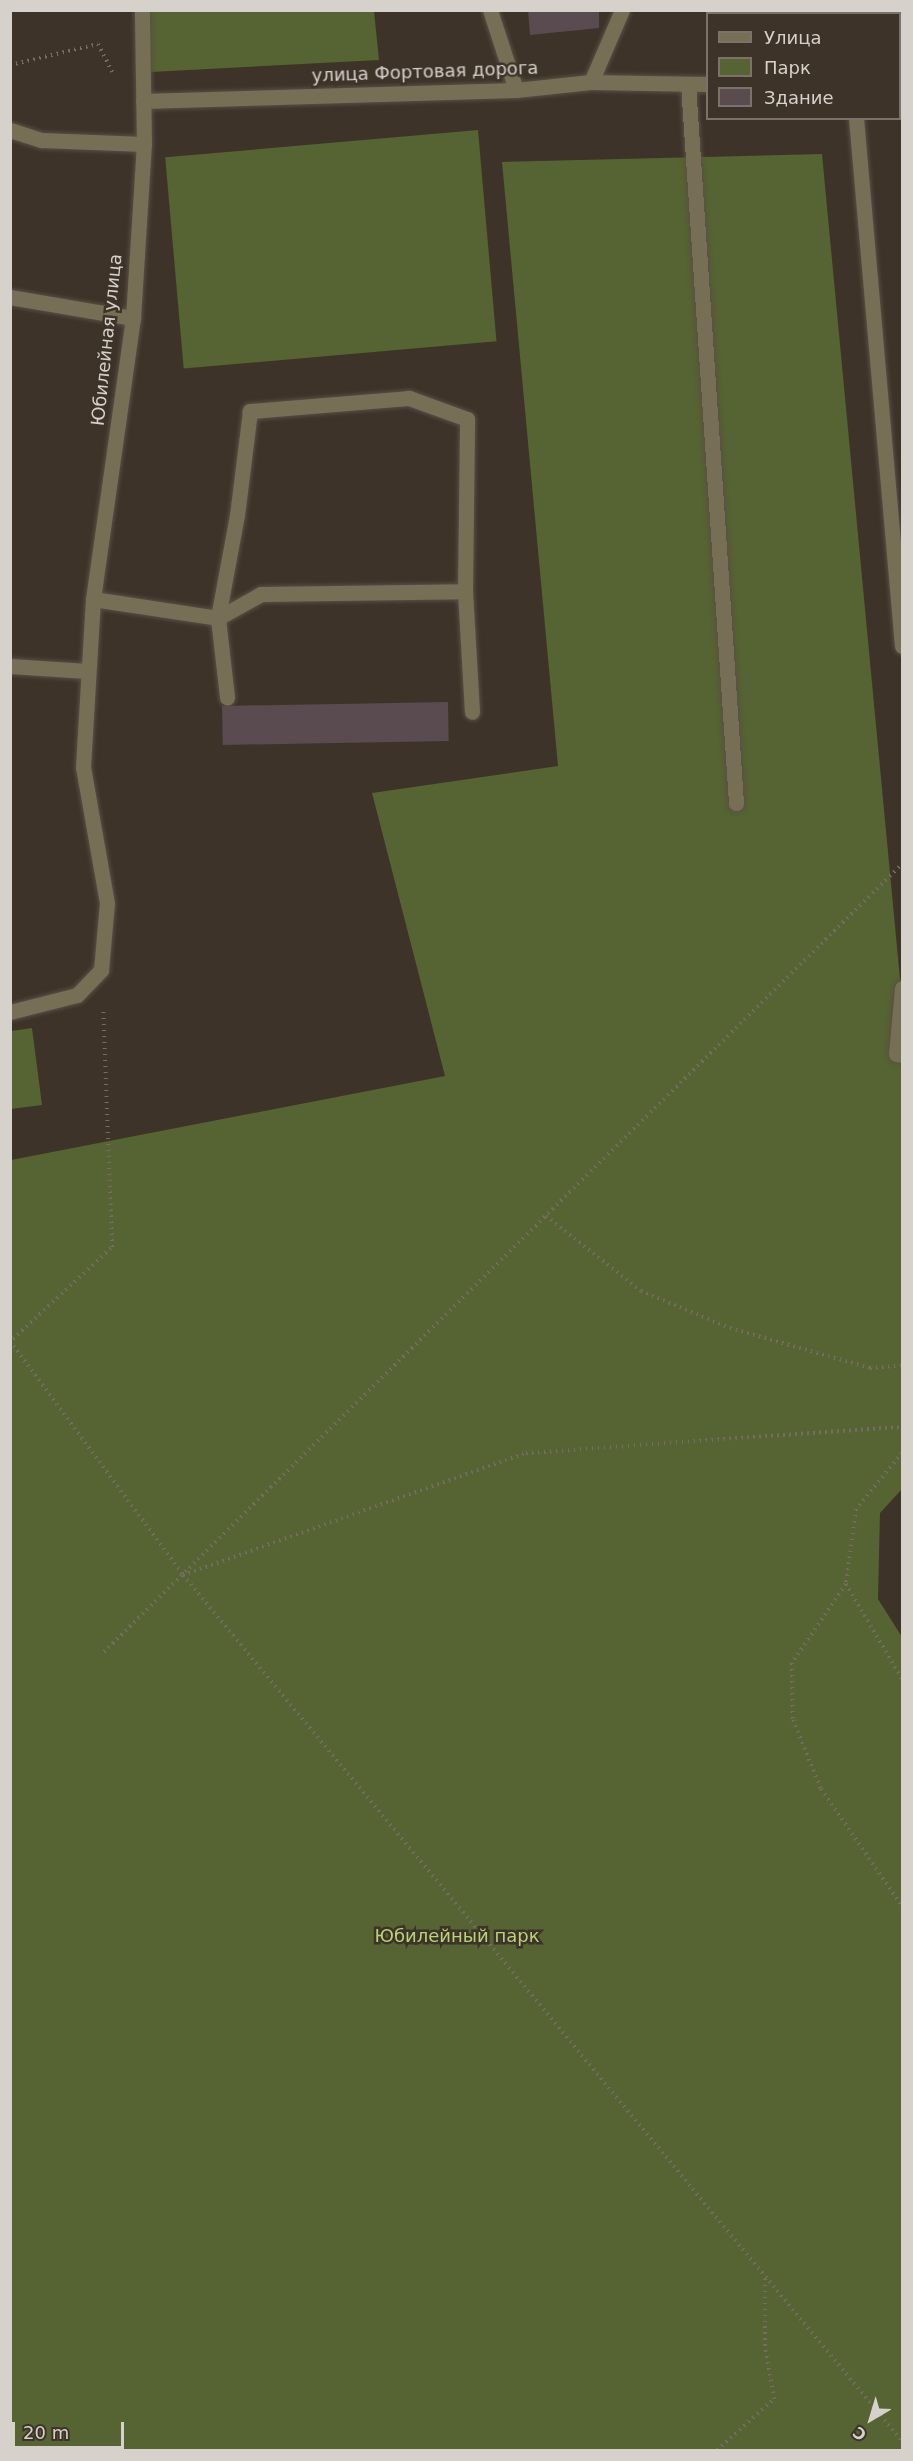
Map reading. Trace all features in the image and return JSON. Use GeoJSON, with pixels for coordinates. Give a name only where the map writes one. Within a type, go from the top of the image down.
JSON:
{"type":"FeatureCollection","features":[{"type":"Feature","properties":{"kind":"street","name":"Юбилейная улица"},"geometry":{"type":"LineString","coordinates":[[101,970],[107,903],[83,767],[87,671],[93,599],[133,318],[144,144],[142,10]]}},
{"type":"Feature","properties":{"kind":"street"},"geometry":{"type":"LineString","coordinates":[[490,10],[516,90]]}},
{"type":"Feature","properties":{"kind":"street"},"geometry":{"type":"LineString","coordinates":[[591,82],[622,10]]}},
{"type":"Feature","properties":{"kind":"street","name":"улица Фортовая дорога"},"geometry":{"type":"LineString","coordinates":[[143,101],[516,90],[591,82],[706,84]]}},
{"type":"Feature","properties":{"kind":"street"},"geometry":{"type":"LineString","coordinates":[[688,84],[736,803]]}},
{"type":"Feature","properties":{"kind":"street"},"geometry":{"type":"LineString","coordinates":[[856,120],[903,646]]}},
{"type":"Feature","properties":{"kind":"street"},"geometry":{"type":"LineString","coordinates":[[10,130],[41,140],[144,144]]}},
{"type":"Feature","properties":{"kind":"street"},"geometry":{"type":"LineString","coordinates":[[10,297],[133,318]]}},
{"type":"Feature","properties":{"kind":"street"},"geometry":{"type":"LineString","coordinates":[[227,697],[219,618],[237,515],[250,411],[409,398],[467,419],[465,591],[472,712]]}},
{"type":"Feature","properties":{"kind":"street"},"geometry":{"type":"LineString","coordinates":[[93,599],[219,618],[261,594],[465,591]]}},
{"type":"Feature","properties":{"kind":"street"},"geometry":{"type":"LineString","coordinates":[[10,666],[87,671]]}},
{"type":"Feature","properties":{"kind":"street"},"geometry":{"type":"LineString","coordinates":[[10,1012],[77,996],[101,970]]}},
{"type":"Feature","properties":{"kind":"street"},"geometry":{"type":"LineString","coordinates":[[903,988],[896,1054],[903,1055]]}},
{"type":"Feature","properties":{"kind":"path"},"geometry":{"type":"LineString","coordinates":[[10,64],[98,44],[117,80]]}},
{"type":"Feature","properties":{"kind":"path"},"geometry":{"type":"LineString","coordinates":[[104,1652],[903,864]]}},
{"type":"Feature","properties":{"kind":"path"},"geometry":{"type":"LineString","coordinates":[[101,970],[112,1247],[11,1338],[183,1575],[903,2441]]}},
{"type":"Feature","properties":{"kind":"path"},"geometry":{"type":"LineString","coordinates":[[546,1216],[641,1291],[730,1328],[870,1368],[903,1365]]}},
{"type":"Feature","properties":{"kind":"path"},"geometry":{"type":"LineString","coordinates":[[183,1575],[526,1453],[903,1427]]}},
{"type":"Feature","properties":{"kind":"path"},"geometry":{"type":"LineString","coordinates":[[903,1453],[856,1509],[846,1584],[792,1663],[793,1720],[821,1789],[903,1906]]}},
{"type":"Feature","properties":{"kind":"path"},"geometry":{"type":"LineString","coordinates":[[846,1584],[903,1679]]}},
{"type":"Feature","properties":{"kind":"path"},"geometry":{"type":"LineString","coordinates":[[717,2451],[774,2399],[765,2346],[765,2274]]}},
{"type":"Feature","properties":{"kind":"green space"},"geometry":{"type":"Polygon","coordinates":[[[148,11],[374,11],[379,60],[151,72],[148,11]]]}},
{"type":"Feature","properties":{"kind":"green space"},"geometry":{"type":"Polygon","coordinates":[[[478,130],[496,341],[184,369],[165,157],[478,130]]]}},
{"type":"Feature","properties":{"kind":"green space","name":"Юбилейный парк"},"geometry":{"type":"Polygon","coordinates":[[[822,154],[902,1000],[902,1489],[880,1513],[878,1599],[902,1637],[902,2450],[11,2450],[11,1160],[445,1076],[372,793],[558,766],[502,162],[822,154]]]}},
{"type":"Feature","properties":{"kind":"green space"},"geometry":{"type":"Polygon","coordinates":[[[32,1028],[42,1105],[11,1109],[11,1031],[32,1028]]]}},
{"type":"Feature","properties":{"kind":"building"},"geometry":{"type":"Polygon","coordinates":[[[528,10],[599,10],[599,28],[530,35],[528,10]]]}},
{"type":"Feature","properties":{"kind":"building"},"geometry":{"type":"Polygon","coordinates":[[[448,702],[449,741],[223,745],[222,706],[448,702]]]}}]}
